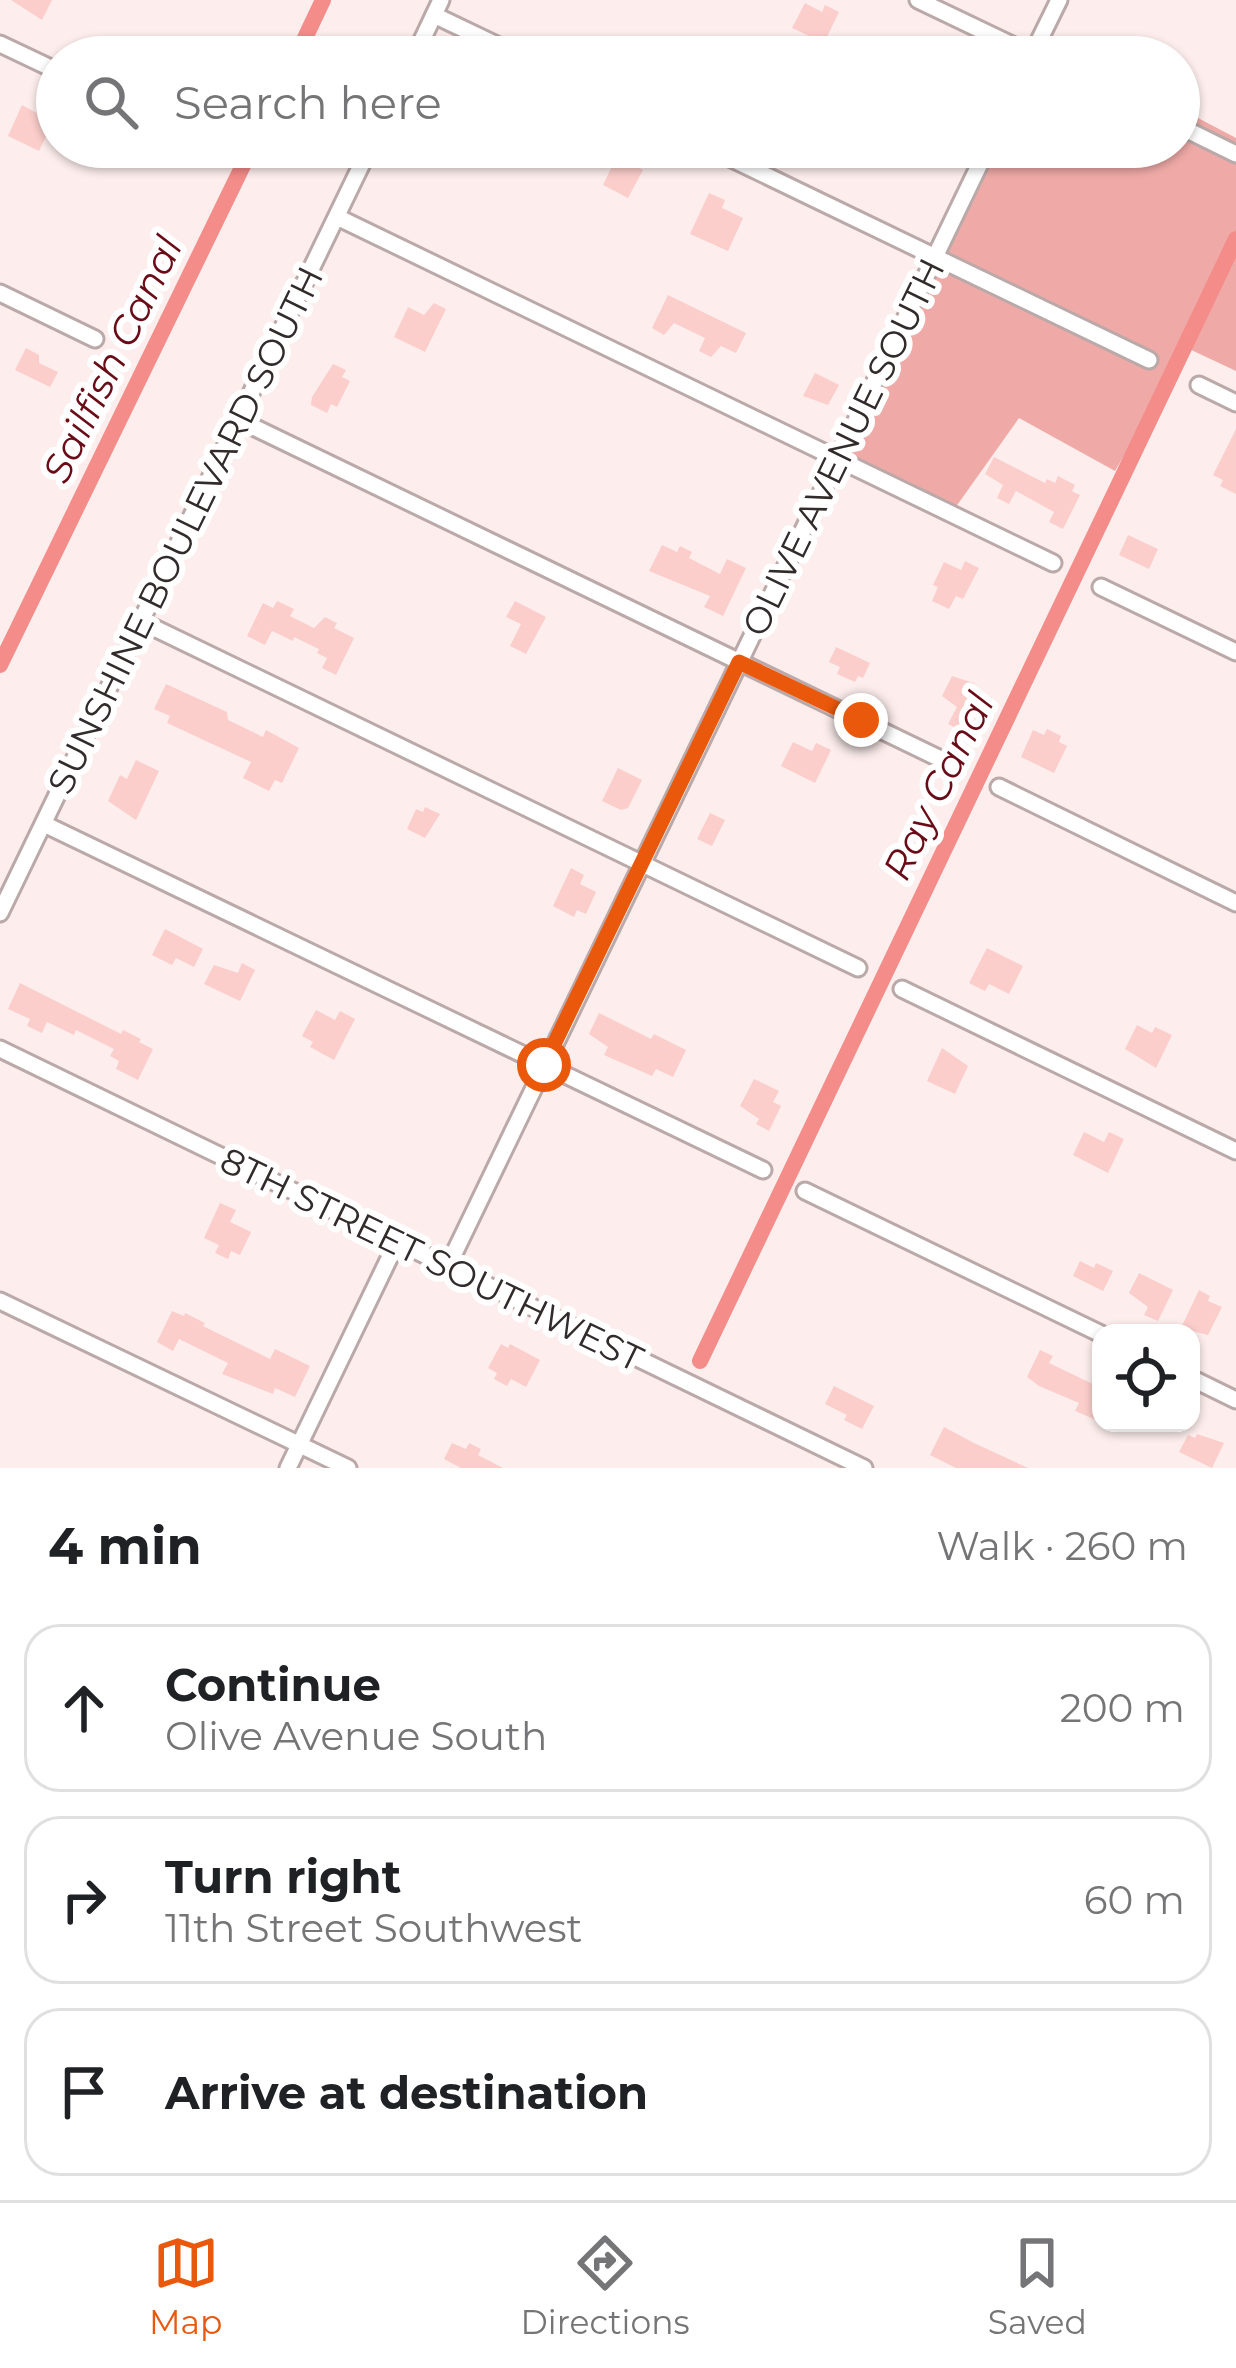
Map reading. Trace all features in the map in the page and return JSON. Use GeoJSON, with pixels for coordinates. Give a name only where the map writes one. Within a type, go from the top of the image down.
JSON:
{"type":"FeatureCollection","features":[{"type":"Feature","properties":{"kind":"street"},"geometry":{"type":"LineString","coordinates":[[919,0],[992,36]]}},
{"type":"Feature","properties":{"kind":"street"},"geometry":{"type":"LineString","coordinates":[[1042,36],[1059,0]]}},
{"type":"Feature","properties":{"kind":"street"},"geometry":{"type":"LineString","coordinates":[[424,36],[438,7],[487,36]]}},
{"type":"Feature","properties":{"kind":"street"},"geometry":{"type":"LineString","coordinates":[[0,44],[36,61]]}},
{"type":"Feature","properties":{"kind":"street"},"geometry":{"type":"LineString","coordinates":[[1200,136],[1236,154]]}},
{"type":"Feature","properties":{"kind":"street","name":"SUNSHINE BOULEVARD SOUTH"},"geometry":{"type":"LineString","coordinates":[[0,914],[360,168]]}},
{"type":"Feature","properties":{"kind":"street"},"geometry":{"type":"LineString","coordinates":[[750,168],[1149,360]]}},
{"type":"Feature","properties":{"kind":"street","name":"OLIVE AVENUE SOUTH"},"geometry":{"type":"LineString","coordinates":[[448,1266],[978,168]]}},
{"type":"Feature","properties":{"kind":"street"},"geometry":{"type":"LineString","coordinates":[[337,217],[1053,563]]}},
{"type":"Feature","properties":{"kind":"street"},"geometry":{"type":"LineString","coordinates":[[0,293],[94,339]]}},
{"type":"Feature","properties":{"kind":"street"},"geometry":{"type":"LineString","coordinates":[[1199,386],[1236,403]]}},
{"type":"Feature","properties":{"kind":"street"},"geometry":{"type":"LineString","coordinates":[[239,420],[957,767]]}},
{"type":"Feature","properties":{"kind":"street"},"geometry":{"type":"LineString","coordinates":[[1101,587],[1236,652]]}},
{"type":"Feature","properties":{"kind":"street"},"geometry":{"type":"LineString","coordinates":[[142,622],[858,968]]}},
{"type":"Feature","properties":{"kind":"street"},"geometry":{"type":"LineString","coordinates":[[999,787],[1236,902]]}},
{"type":"Feature","properties":{"kind":"street"},"geometry":{"type":"LineString","coordinates":[[44,824],[764,1170]]}},
{"type":"Feature","properties":{"kind":"street"},"geometry":{"type":"LineString","coordinates":[[902,989],[1236,1151]]}},
{"type":"Feature","properties":{"kind":"street","name":"8TH STREET SOUTHWEST"},"geometry":{"type":"LineString","coordinates":[[0,1049],[864,1468]]}},
{"type":"Feature","properties":{"kind":"street"},"geometry":{"type":"LineString","coordinates":[[805,1191],[1092,1330]]}},
{"type":"Feature","properties":{"kind":"street"},"geometry":{"type":"LineString","coordinates":[[288,1468],[397,1242]]}},
{"type":"Feature","properties":{"kind":"street"},"geometry":{"type":"LineString","coordinates":[[0,1300],[348,1468]]}},
{"type":"Feature","properties":{"kind":"street"},"geometry":{"type":"LineString","coordinates":[[1200,1382],[1236,1400]]}},
{"type":"Feature","properties":{"kind":"shaded area"},"geometry":{"type":"Polygon","coordinates":[[[1200,119],[1236,138],[1236,371],[1187,348],[1115,471],[1019,418],[948,518],[844,468],[975,168],[1200,168],[1200,119]]]}},
{"type":"Feature","properties":{"kind":"building"},"geometry":{"type":"Polygon","coordinates":[[[11,0],[52,0],[42,20],[11,0]]]}},
{"type":"Feature","properties":{"kind":"building"},"geometry":{"type":"Polygon","coordinates":[[[805,3],[822,12],[825,5],[839,12],[827,36],[809,36],[792,28],[805,3]]]}},
{"type":"Feature","properties":{"kind":"building"},"geometry":{"type":"Polygon","coordinates":[[[22,105],[36,113],[36,150],[8,136],[22,105]]]}},
{"type":"Feature","properties":{"kind":"building"},"geometry":{"type":"Polygon","coordinates":[[[611,168],[643,170],[628,198],[603,185],[611,168]]]}},
{"type":"Feature","properties":{"kind":"building"},"geometry":{"type":"Polygon","coordinates":[[[709,193],[725,200],[722,208],[743,218],[728,251],[690,234],[709,193]]]}},
{"type":"Feature","properties":{"kind":"building"},"geometry":{"type":"Polygon","coordinates":[[[668,295],[746,333],[736,353],[721,346],[711,357],[699,351],[705,338],[674,323],[664,335],[652,328],[668,295]]]}},
{"type":"Feature","properties":{"kind":"building"},"geometry":{"type":"Polygon","coordinates":[[[434,303],[446,309],[425,352],[394,337],[408,307],[424,315],[434,303]]]}},
{"type":"Feature","properties":{"kind":"building"},"geometry":{"type":"Polygon","coordinates":[[[26,348],[39,355],[39,363],[58,372],[50,387],[15,370],[26,348]]]}},
{"type":"Feature","properties":{"kind":"building"},"geometry":{"type":"Polygon","coordinates":[[[333,364],[346,370],[342,377],[350,381],[337,407],[331,404],[327,413],[311,405],[333,364]]]}},
{"type":"Feature","properties":{"kind":"building"},"geometry":{"type":"Polygon","coordinates":[[[815,373],[839,385],[828,405],[803,396],[815,373]]]}},
{"type":"Feature","properties":{"kind":"building"},"geometry":{"type":"Polygon","coordinates":[[[1236,429],[1236,494],[1220,486],[1223,480],[1213,475],[1236,429]]]}},
{"type":"Feature","properties":{"kind":"building"},"geometry":{"type":"Polygon","coordinates":[[[994,457],[1045,483],[1047,479],[1055,483],[1058,476],[1075,485],[1072,491],[1080,495],[1063,529],[1049,522],[1054,512],[1016,491],[1009,504],[997,498],[1003,485],[985,474],[994,457]]]}},
{"type":"Feature","properties":{"kind":"building"},"geometry":{"type":"Polygon","coordinates":[[[1128,535],[1158,549],[1149,569],[1119,555],[1128,535]]]}},
{"type":"Feature","properties":{"kind":"building"},"geometry":{"type":"Polygon","coordinates":[[[662,545],[692,552],[689,558],[720,574],[727,559],[746,568],[723,616],[704,607],[710,596],[649,571],[662,545]]]}},
{"type":"Feature","properties":{"kind":"building"},"geometry":{"type":"Polygon","coordinates":[[[965,561],[979,568],[963,599],[956,596],[949,609],[932,601],[938,587],[933,585],[944,562],[961,570],[965,561]]]}},
{"type":"Feature","properties":{"kind":"building"},"geometry":{"type":"Polygon","coordinates":[[[277,601],[294,609],[290,616],[314,628],[325,617],[337,623],[334,628],[354,638],[336,675],[322,668],[327,658],[317,653],[319,649],[294,637],[293,641],[272,631],[265,645],[247,636],[263,603],[273,608],[277,601]]]}},
{"type":"Feature","properties":{"kind":"building"},"geometry":{"type":"Polygon","coordinates":[[[515,601],[546,617],[526,654],[510,646],[521,624],[506,617],[515,601]]]}},
{"type":"Feature","properties":{"kind":"building"},"geometry":{"type":"Polygon","coordinates":[[[836,647],[870,663],[863,678],[858,676],[855,682],[837,674],[840,667],[829,662],[836,647]]]}},
{"type":"Feature","properties":{"kind":"building"},"geometry":{"type":"Polygon","coordinates":[[[952,676],[974,683],[971,689],[980,694],[962,731],[948,724],[957,707],[942,696],[952,676]]]}},
{"type":"Feature","properties":{"kind":"building"},"geometry":{"type":"Polygon","coordinates":[[[166,684],[227,712],[228,720],[263,737],[266,730],[299,748],[282,783],[275,780],[269,791],[243,778],[251,762],[167,723],[170,716],[154,709],[166,684]]]}},
{"type":"Feature","properties":{"kind":"building"},"geometry":{"type":"Polygon","coordinates":[[[1047,729],[1061,736],[1059,742],[1067,746],[1054,773],[1021,757],[1033,730],[1044,735],[1047,729]]]}},
{"type":"Feature","properties":{"kind":"building"},"geometry":{"type":"Polygon","coordinates":[[[793,742],[812,751],[816,743],[831,750],[815,783],[781,766],[793,742]]]}},
{"type":"Feature","properties":{"kind":"building"},"geometry":{"type":"Polygon","coordinates":[[[136,760],[159,771],[136,820],[108,801],[120,775],[127,779],[136,760]]]}},
{"type":"Feature","properties":{"kind":"building"},"geometry":{"type":"Polygon","coordinates":[[[618,768],[642,780],[628,808],[621,810],[602,801],[618,768]]]}},
{"type":"Feature","properties":{"kind":"building"},"geometry":{"type":"Polygon","coordinates":[[[425,807],[440,814],[425,838],[407,829],[416,809],[423,812],[425,807]]]}},
{"type":"Feature","properties":{"kind":"building"},"geometry":{"type":"Polygon","coordinates":[[[710,813],[725,820],[712,846],[697,839],[710,813]]]}},
{"type":"Feature","properties":{"kind":"building"},"geometry":{"type":"Polygon","coordinates":[[[571,868],[584,875],[580,884],[596,892],[586,914],[577,910],[574,917],[553,906],[571,868]]]}},
{"type":"Feature","properties":{"kind":"building"},"geometry":{"type":"Polygon","coordinates":[[[165,929],[203,949],[194,967],[176,958],[172,965],[152,955],[165,929]]]}},
{"type":"Feature","properties":{"kind":"building"},"geometry":{"type":"Polygon","coordinates":[[[987,948],[1023,966],[1009,994],[989,984],[985,991],[969,983],[987,948]]]}},
{"type":"Feature","properties":{"kind":"building"},"geometry":{"type":"Polygon","coordinates":[[[242,963],[255,970],[240,1001],[204,984],[214,965],[238,973],[242,963]]]}},
{"type":"Feature","properties":{"kind":"building"},"geometry":{"type":"Polygon","coordinates":[[[20,983],[121,1034],[123,1030],[141,1039],[153,1049],[138,1080],[116,1069],[119,1061],[110,1056],[114,1049],[76,1030],[74,1035],[47,1022],[42,1033],[27,1026],[30,1019],[8,1009],[20,983]]]}},
{"type":"Feature","properties":{"kind":"building"},"geometry":{"type":"Polygon","coordinates":[[[316,1010],[335,1020],[340,1011],[355,1019],[334,1060],[310,1047],[313,1042],[302,1036],[316,1010]]]}},
{"type":"Feature","properties":{"kind":"building"},"geometry":{"type":"Polygon","coordinates":[[[599,1013],[686,1050],[673,1077],[656,1069],[652,1076],[604,1055],[608,1047],[589,1034],[599,1013]]]}},
{"type":"Feature","properties":{"kind":"building"},"geometry":{"type":"Polygon","coordinates":[[[1137,1025],[1172,1035],[1156,1068],[1125,1049],[1137,1025]]]}},
{"type":"Feature","properties":{"kind":"building"},"geometry":{"type":"Polygon","coordinates":[[[942,1048],[968,1066],[955,1094],[927,1081],[942,1048]]]}},
{"type":"Feature","properties":{"kind":"building"},"geometry":{"type":"Polygon","coordinates":[[[754,1079],[779,1091],[773,1102],[781,1106],[769,1131],[740,1106],[754,1079]]]}},
{"type":"Feature","properties":{"kind":"building"},"geometry":{"type":"Polygon","coordinates":[[[1084,1132],[1104,1142],[1109,1132],[1124,1139],[1108,1173],[1073,1155],[1084,1132]]]}},
{"type":"Feature","properties":{"kind":"building"},"geometry":{"type":"Polygon","coordinates":[[[220,1203],[236,1210],[230,1222],[251,1232],[240,1255],[231,1251],[228,1259],[215,1253],[219,1245],[204,1238],[220,1203]]]}},
{"type":"Feature","properties":{"kind":"building"},"geometry":{"type":"Polygon","coordinates":[[[1080,1261],[1113,1271],[1103,1291],[1073,1276],[1080,1261]]]}},
{"type":"Feature","properties":{"kind":"building"},"geometry":{"type":"Polygon","coordinates":[[[1139,1273],[1173,1290],[1158,1321],[1144,1315],[1148,1307],[1129,1293],[1139,1273]]]}},
{"type":"Feature","properties":{"kind":"building"},"geometry":{"type":"Polygon","coordinates":[[[1199,1290],[1222,1307],[1208,1335],[1200,1333],[1200,1324],[1183,1324],[1199,1290]]]}},
{"type":"Feature","properties":{"kind":"building"},"geometry":{"type":"Polygon","coordinates":[[[172,1311],[185,1313],[270,1359],[275,1349],[310,1366],[295,1397],[275,1388],[273,1394],[222,1374],[228,1363],[179,1339],[173,1351],[157,1342],[172,1311]]]}},
{"type":"Feature","properties":{"kind":"building"},"geometry":{"type":"Polygon","coordinates":[[[501,1344],[540,1360],[526,1387],[511,1379],[507,1386],[494,1379],[497,1373],[488,1368],[501,1344]]]}},
{"type":"Feature","properties":{"kind":"building"},"geometry":{"type":"Polygon","coordinates":[[[1040,1350],[1053,1356],[1049,1363],[1092,1384],[1092,1418],[1075,1411],[1079,1403],[1027,1377],[1040,1350]]]}},
{"type":"Feature","properties":{"kind":"building"},"geometry":{"type":"Polygon","coordinates":[[[834,1386],[874,1406],[862,1429],[825,1404],[834,1386]]]}},
{"type":"Feature","properties":{"kind":"building"},"geometry":{"type":"Polygon","coordinates":[[[944,1427],[1028,1468],[956,1468],[930,1455],[944,1427]]]}},
{"type":"Feature","properties":{"kind":"building"},"geometry":{"type":"Polygon","coordinates":[[[1197,1434],[1224,1443],[1212,1468],[1179,1452],[1188,1435],[1195,1438],[1197,1434]]]}},
{"type":"Feature","properties":{"kind":"building"},"geometry":{"type":"Polygon","coordinates":[[[452,1443],[466,1449],[469,1443],[481,1449],[478,1455],[503,1468],[461,1468],[444,1459],[452,1443]]]}},
{"type":"Feature","properties":{"kind":"waterway","name":"Sailfish Canal"},"geometry":{"type":"LineString","coordinates":[[306,36],[323,0]]}},
{"type":"Feature","properties":{"kind":"waterway","name":"Sailfish Canal"},"geometry":{"type":"LineString","coordinates":[[0,665],[242,168]]}},
{"type":"Feature","properties":{"kind":"waterway","name":"Ray Canal"},"geometry":{"type":"LineString","coordinates":[[700,1361],[1236,239]]}},
{"type":"Feature","properties":{"kind":"route"},"geometry":{"type":"LineString","coordinates":[[544,1065],[739,662],[861,720]]}}]}
